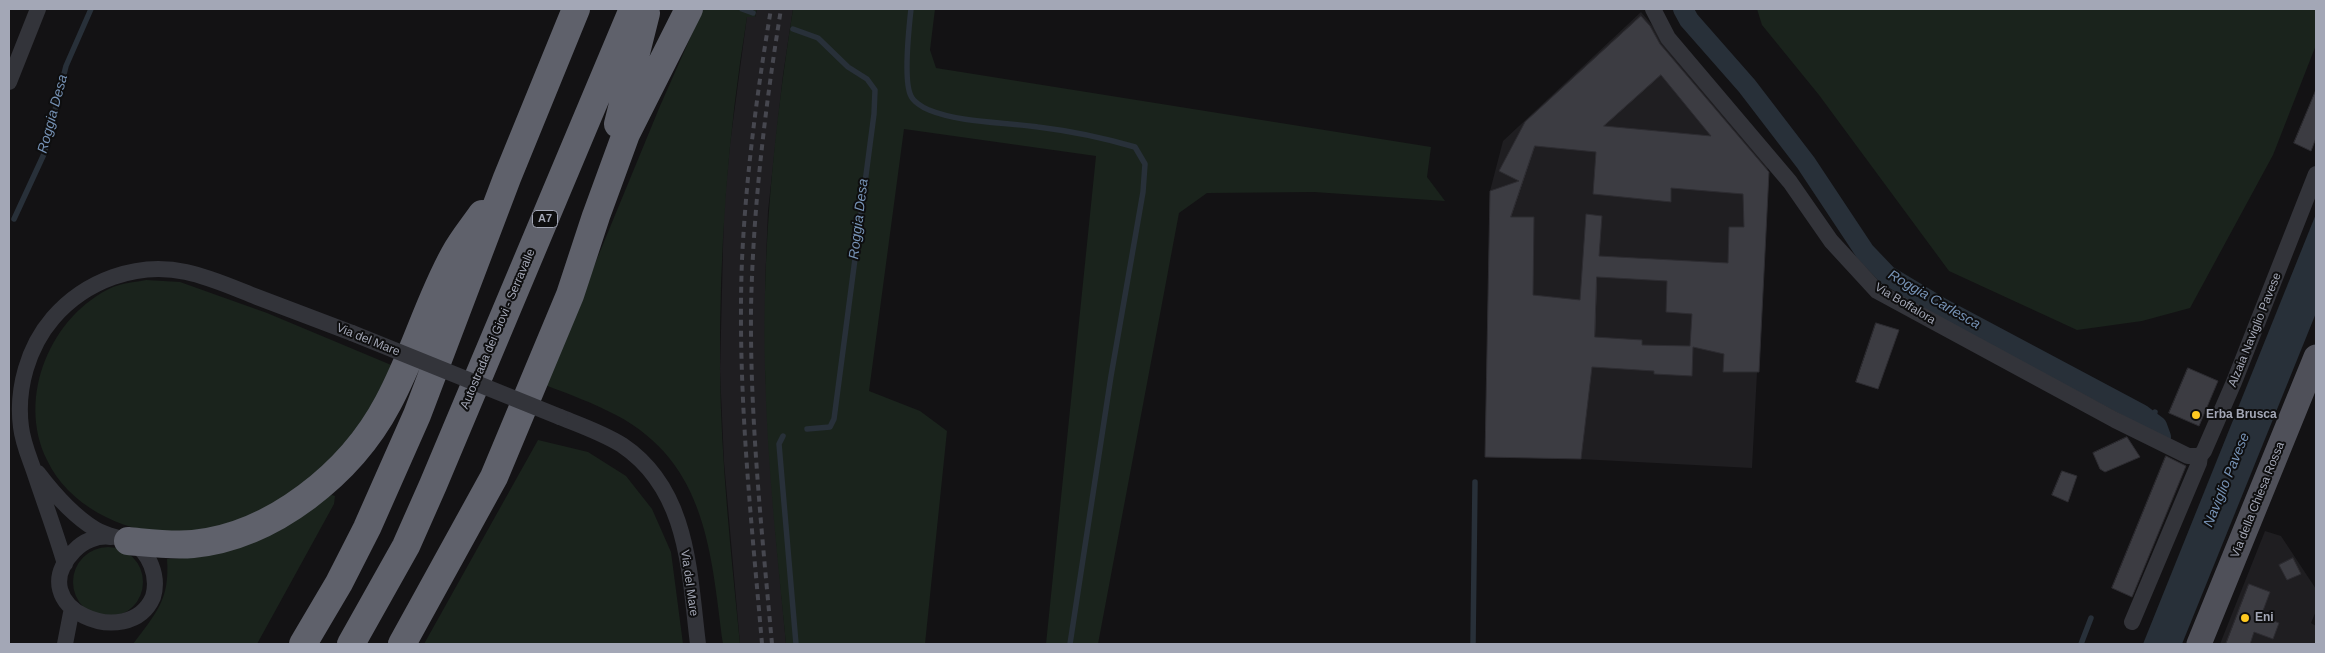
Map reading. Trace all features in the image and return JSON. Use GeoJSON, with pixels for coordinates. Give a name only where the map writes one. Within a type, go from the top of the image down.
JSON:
{"type":"FeatureCollection","features":[{"type":"Feature","properties":{"kind":"highway"},"geometry":{"type":"LineString","coordinates":[[304,644],[339,584],[367,528],[409,432],[507,178],[576,9]]}},
{"type":"Feature","properties":{"kind":"highway","name":"Autostrada dei Giovi - Serravalle"},"geometry":{"type":"LineString","coordinates":[[351,644],[381,594],[425,503],[634,9]]}},
{"type":"Feature","properties":{"kind":"highway"},"geometry":{"type":"LineString","coordinates":[[596,216],[647,9]]}},
{"type":"Feature","properties":{"kind":"highway"},"geometry":{"type":"LineString","coordinates":[[402,644],[494,477],[570,295],[626,134],[689,9]]}},
{"type":"Feature","properties":{"kind":"highway"},"geometry":{"type":"LineString","coordinates":[[120,539],[166,545],[194,544],[218,539],[262,523],[283,511],[329,478],[360,444],[388,404],[454,255],[507,178]]}},
{"type":"Feature","properties":{"kind":"main road","name":"Via della Chiesa Rossa"},"geometry":{"type":"LineString","coordinates":[[2199,644],[2316,357]]}},
{"type":"Feature","properties":{"kind":"street"},"geometry":{"type":"LineString","coordinates":[[9,82],[38,9]]}},
{"type":"Feature","properties":{"kind":"street","name":"Via Boffalora"},"geometry":{"type":"LineString","coordinates":[[1652,9],[1668,38],[1790,182],[1831,241],[1877,291],[2115,420],[2188,456],[2200,456]]}},
{"type":"Feature","properties":{"kind":"street","name":"Alzaia Naviglio Pavese"},"geometry":{"type":"LineString","coordinates":[[2132,622],[2199,463],[2200,456],[2204,451],[2234,382],[2316,174]]}},
{"type":"Feature","properties":{"kind":"street","name":"Via del Mare"},"geometry":{"type":"LineString","coordinates":[[65,564],[21,428],[20,413],[28,360],[37,341],[59,312],[80,294],[102,281],[135,271],[183,271],[212,280],[352,333],[560,416],[621,445],[645,464],[663,487],[678,519],[688,562],[698,644]]}},
{"type":"Feature","properties":{"kind":"street"},"geometry":{"type":"LineString","coordinates":[[31,463],[63,503],[95,529],[120,539],[138,547],[149,560],[155,582],[154,593],[147,609],[122,632],[96,629],[80,622],[65,603],[60,586],[65,564],[74,550],[87,541],[120,539]]}},
{"type":"Feature","properties":{"kind":"street"},"geometry":{"type":"LineString","coordinates":[[65,644],[71,613]]}},
{"type":"Feature","properties":{"kind":"shaded area"},"geometry":{"type":"Polygon","coordinates":[[[703,9],[757,9],[755,17],[747,17],[740,61],[726,192],[721,281],[720,370],[722,438],[740,644],[723,644],[708,544],[699,513],[687,485],[669,458],[646,435],[616,415],[545,385],[660,106],[703,9]]]}},
{"type":"Feature","properties":{"kind":"shaded area"},"geometry":{"type":"Polygon","coordinates":[[[757,9],[793,9],[783,75],[768,211],[765,286],[765,370],[776,536],[786,644],[740,644],[724,462],[720,371],[724,208],[730,144],[747,16],[755,17],[757,9]]]}},
{"type":"Feature","properties":{"kind":"shaded area"},"geometry":{"type":"Polygon","coordinates":[[[793,9],[935,9],[930,50],[936,68],[1431,147],[1427,177],[1445,201],[1314,192],[1207,193],[1179,213],[1098,644],[1046,644],[1096,156],[904,129],[869,391],[920,411],[947,431],[925,644],[786,644],[770,473],[766,404],[765,279],[775,144],[793,9]]]}},
{"type":"Feature","properties":{"kind":"shaded area"},"geometry":{"type":"Polygon","coordinates":[[[1757,9],[2316,9],[2316,45],[2273,155],[2190,308],[2142,321],[2077,330],[1949,271],[1819,95],[1762,25],[1757,9]]]}},
{"type":"Feature","properties":{"kind":"shaded area"},"geometry":{"type":"Polygon","coordinates":[[[1641,12],[1768,162],[1752,468],[1541,457],[1485,457],[1490,191],[1503,141],[1641,12]]]}},
{"type":"Feature","properties":{"kind":"shaded area"},"geometry":{"type":"Polygon","coordinates":[[[146,280],[180,282],[267,313],[396,367],[358,429],[341,452],[308,483],[281,502],[252,516],[186,536],[149,532],[131,527],[114,521],[82,502],[56,476],[47,460],[38,436],[36,410],[38,385],[45,360],[57,337],[72,317],[91,300],[113,287],[146,280]]]}},
{"type":"Feature","properties":{"kind":"shaded area"},"geometry":{"type":"Polygon","coordinates":[[[538,440],[588,452],[626,476],[652,509],[671,552],[683,644],[424,644],[538,440]]]}},
{"type":"Feature","properties":{"kind":"shaded area"},"geometry":{"type":"Polygon","coordinates":[[[332,495],[335,496],[334,504],[257,644],[133,644],[155,614],[164,596],[167,559],[201,557],[245,545],[332,495]]]}},
{"type":"Feature","properties":{"kind":"shaded area"},"geometry":{"type":"Polygon","coordinates":[[[2265,531],[2281,536],[2316,589],[2316,611],[2311,623],[2316,626],[2316,644],[2220,644],[2265,531]]]}},
{"type":"Feature","properties":{"kind":"shaded area"},"geometry":{"type":"Polygon","coordinates":[[[108,547],[121,550],[133,557],[140,569],[143,582],[140,595],[133,607],[121,614],[108,617],[95,614],[83,607],[76,595],[73,582],[76,569],[83,557],[95,550],[108,547]]]}},
{"type":"Feature","properties":{"kind":"water","name":"Naviglio Pavese"},"geometry":{"type":"Polygon","coordinates":[[[2316,214],[2316,313],[2182,644],[2143,644],[2316,214]]]}},
{"type":"Feature","properties":{"kind":"building"},"geometry":{"type":"Polygon","coordinates":[[[1641,16],[1650,26],[1660,44],[1769,172],[1759,372],[1723,372],[1724,354],[1693,347],[1692,376],[1654,374],[1654,371],[1592,367],[1581,459],[1485,457],[1490,191],[1519,181],[1499,171],[1525,122],[1641,16]],[[1661,75],[1604,126],[1711,136],[1661,75]],[[1535,146],[1511,217],[1534,217],[1533,295],[1580,300],[1586,214],[1602,216],[1599,256],[1728,263],[1729,227],[1744,227],[1743,194],[1671,188],[1671,202],[1593,194],[1596,152],[1535,146]],[[1597,277],[1595,337],[1642,340],[1642,345],[1690,346],[1692,314],[1666,312],[1667,281],[1597,277]]]}},
{"type":"Feature","properties":{"kind":"building"},"geometry":{"type":"Polygon","coordinates":[[[2316,90],[2316,138],[2311,151],[2294,143],[2316,90]]]}},
{"type":"Feature","properties":{"kind":"building"},"geometry":{"type":"Polygon","coordinates":[[[1876,323],[1899,330],[1878,389],[1856,382],[1876,323]]]}},
{"type":"Feature","properties":{"kind":"building"},"geometry":{"type":"Polygon","coordinates":[[[2188,368],[2218,381],[2199,426],[2169,413],[2188,368]]]}},
{"type":"Feature","properties":{"kind":"building"},"geometry":{"type":"Polygon","coordinates":[[[2127,437],[2140,457],[2105,472],[2100,469],[2093,453],[2127,437]]]}},
{"type":"Feature","properties":{"kind":"building"},"geometry":{"type":"Polygon","coordinates":[[[2166,456],[2186,466],[2132,597],[2112,588],[2166,456]]]}},
{"type":"Feature","properties":{"kind":"building"},"geometry":{"type":"Polygon","coordinates":[[[2062,471],[2077,476],[2068,502],[2052,495],[2062,471]]]}},
{"type":"Feature","properties":{"kind":"building"},"geometry":{"type":"Polygon","coordinates":[[[2293,558],[2301,574],[2287,580],[2279,565],[2293,558]]]}},
{"type":"Feature","properties":{"kind":"building"},"geometry":{"type":"Polygon","coordinates":[[[2249,584],[2270,592],[2261,616],[2279,623],[2273,639],[2254,632],[2250,644],[2226,644],[2249,584]]]}},
{"type":"Feature","properties":{"kind":"waterway","name":"Roggia Desa"},"geometry":{"type":"LineString","coordinates":[[14,219],[44,154],[66,66],[91,9]]}},
{"type":"Feature","properties":{"kind":"waterway","name":"Roggia Desa"},"geometry":{"type":"LineString","coordinates":[[742,9],[753,13]]}},
{"type":"Feature","properties":{"kind":"waterway"},"geometry":{"type":"LineString","coordinates":[[911,9],[907,79],[911,96],[921,106],[955,117],[1075,133],[1135,147],[1145,164],[1143,192],[1111,376],[1070,644]]}},
{"type":"Feature","properties":{"kind":"waterway","name":"Roggia Carlesca"},"geometry":{"type":"LineString","coordinates":[[1683,9],[1689,20],[1747,86],[1806,163],[1865,252],[1887,275],[1942,308],[2141,414],[2157,426],[2161,437]]}},
{"type":"Feature","properties":{"kind":"waterway","name":"Roggia Desa"},"geometry":{"type":"LineString","coordinates":[[793,29],[818,38],[848,67],[867,79],[875,90],[874,114],[834,419],[830,427],[807,429]]}},
{"type":"Feature","properties":{"kind":"waterway"},"geometry":{"type":"LineString","coordinates":[[2152,421],[2155,412]]}},
{"type":"Feature","properties":{"kind":"waterway","name":"Roggia Desa"},"geometry":{"type":"LineString","coordinates":[[783,436],[779,444],[796,644]]}},
{"type":"Feature","properties":{"kind":"waterway"},"geometry":{"type":"LineString","coordinates":[[1473,644],[1475,482]]}},
{"type":"Feature","properties":{"kind":"waterway","name":"Roggia Carlesca"},"geometry":{"type":"LineString","coordinates":[[2081,644],[2091,618]]}},
{"type":"Feature","properties":{"kind":"railway"},"geometry":{"type":"LineString","coordinates":[[762,644],[746,452],[741,356],[741,308],[742,260],[749,166],[771,9]]}},
{"type":"Feature","properties":{"kind":"railway"},"geometry":{"type":"LineString","coordinates":[[772,644],[752,393],[751,309],[754,233],[761,158],[781,9]]}},
{"type":"Feature","properties":{"kind":"place","name":"Erba Brusca"},"geometry":{"type":"Point","coordinates":[2196,415]}},
{"type":"Feature","properties":{"kind":"place","name":"Eni"},"geometry":{"type":"Point","coordinates":[2245,618]}}]}
